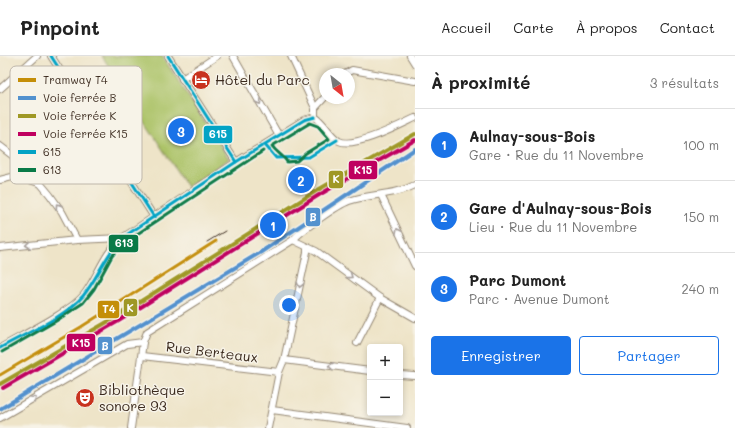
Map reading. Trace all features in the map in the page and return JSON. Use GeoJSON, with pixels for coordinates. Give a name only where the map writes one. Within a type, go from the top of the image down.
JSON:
{"type":"FeatureCollection","features":[{"type":"Feature","properties":{"kind":"street"},"geometry":{"type":"LineString","coordinates":[[26,66],[37,56]]}},
{"type":"Feature","properties":{"kind":"street"},"geometry":{"type":"LineString","coordinates":[[51,56],[57,66]]}},
{"type":"Feature","properties":{"kind":"street"},"geometry":{"type":"LineString","coordinates":[[168,56],[236,162]]}},
{"type":"Feature","properties":{"kind":"street"},"geometry":{"type":"LineString","coordinates":[[182,79],[217,56]]}},
{"type":"Feature","properties":{"kind":"street"},"geometry":{"type":"LineString","coordinates":[[233,56],[279,136]]}},
{"type":"Feature","properties":{"kind":"street"},"geometry":{"type":"LineString","coordinates":[[291,56],[315,108],[315,117]]}},
{"type":"Feature","properties":{"kind":"street"},"geometry":{"type":"LineString","coordinates":[[410,56],[415,64]]}},
{"type":"Feature","properties":{"kind":"street"},"geometry":{"type":"LineString","coordinates":[[355,71],[415,81]]}},
{"type":"Feature","properties":{"kind":"street"},"geometry":{"type":"LineString","coordinates":[[0,89],[10,80]]}},
{"type":"Feature","properties":{"kind":"street"},"geometry":{"type":"LineString","coordinates":[[315,108],[319,104]]}},
{"type":"Feature","properties":{"kind":"street"},"geometry":{"type":"LineString","coordinates":[[0,348],[54,317],[80,299],[90,286],[108,253],[122,238],[236,162],[304,120],[315,117],[321,121],[337,140],[346,143],[361,140],[394,128],[415,118]]}},
{"type":"Feature","properties":{"kind":"street"},"geometry":{"type":"LineString","coordinates":[[0,146],[10,154]]}},
{"type":"Feature","properties":{"kind":"street"},"geometry":{"type":"LineString","coordinates":[[0,180],[10,178]]}},
{"type":"Feature","properties":{"kind":"street"},"geometry":{"type":"LineString","coordinates":[[40,184],[62,212],[77,240]]}},
{"type":"Feature","properties":{"kind":"street"},"geometry":{"type":"LineString","coordinates":[[133,184],[154,217]]}},
{"type":"Feature","properties":{"kind":"street"},"geometry":{"type":"LineString","coordinates":[[131,428],[143,342],[147,332],[293,240],[303,231],[347,202],[414,187]]}},
{"type":"Feature","properties":{"kind":"street"},"geometry":{"type":"LineString","coordinates":[[381,195],[415,266]]}},
{"type":"Feature","properties":{"kind":"street"},"geometry":{"type":"LineString","coordinates":[[0,248],[77,240],[122,238]]}},
{"type":"Feature","properties":{"kind":"street"},"geometry":{"type":"LineString","coordinates":[[293,240],[316,251],[380,298],[415,318]]}},
{"type":"Feature","properties":{"kind":"street"},"geometry":{"type":"LineString","coordinates":[[268,428],[307,252],[306,247]]}},
{"type":"Feature","properties":{"kind":"street"},"geometry":{"type":"LineString","coordinates":[[357,343],[380,298]]}},
{"type":"Feature","properties":{"kind":"street"},"geometry":{"type":"LineString","coordinates":[[0,418],[127,344],[143,342]]}},
{"type":"Feature","properties":{"kind":"street","name":"Rue Berteaux"},"geometry":{"type":"LineString","coordinates":[[142,356],[280,372]]}},
{"type":"Feature","properties":{"kind":"street"},"geometry":{"type":"LineString","coordinates":[[284,360],[367,371]]}},
{"type":"Feature","properties":{"kind":"street"},"geometry":{"type":"LineString","coordinates":[[403,375],[415,376]]}},
{"type":"Feature","properties":{"kind":"street"},"geometry":{"type":"LineString","coordinates":[[272,410],[407,428]]}},
{"type":"Feature","properties":{"kind":"green space"},"geometry":{"type":"Polygon","coordinates":[[[102,56],[162,56],[229,159],[187,187],[142,118],[142,66],[108,66],[102,56]]]}},
{"type":"Feature","properties":{"kind":"tram line"},"geometry":{"type":"LineString","coordinates":[[207,242],[225,231]]}},
{"type":"Feature","properties":{"kind":"tram line","name":"T4"},"geometry":{"type":"LineString","coordinates":[[0,375],[81,327],[216,241]]}},
{"type":"Feature","properties":{"kind":"rail line","name":"K"},"geometry":{"type":"LineString","coordinates":[[0,384],[114,318],[316,191],[415,134]]}},
{"type":"Feature","properties":{"kind":"rail line","name":"K15"},"geometry":{"type":"LineString","coordinates":[[3,388],[117,322],[319,195],[415,140]]}},
{"type":"Feature","properties":{"kind":"rail line","name":"B"},"geometry":{"type":"LineString","coordinates":[[0,409],[261,252],[415,149]]}},
{"type":"Feature","properties":{"kind":"transit line","name":"615"},"geometry":{"type":"LineString","coordinates":[[51,56],[57,66]]}},
{"type":"Feature","properties":{"kind":"transit line","name":"615"},"geometry":{"type":"LineString","coordinates":[[168,56],[236,162]]}},
{"type":"Feature","properties":{"kind":"transit line","name":"615"},"geometry":{"type":"LineString","coordinates":[[0,348],[44,325],[75,304],[88,289],[111,252],[122,238],[236,162],[304,120],[315,117]]}},
{"type":"Feature","properties":{"kind":"transit line","name":"613"},"geometry":{"type":"LineString","coordinates":[[310,123],[318,126],[329,139],[306,153],[297,161],[287,162],[272,146],[310,123]]}},
{"type":"Feature","properties":{"kind":"transit line","name":"615"},"geometry":{"type":"LineString","coordinates":[[265,145],[276,158],[309,157],[337,140]]}},
{"type":"Feature","properties":{"kind":"transit line","name":"613"},"geometry":{"type":"LineString","coordinates":[[2,352],[56,321],[83,303],[94,289],[112,256],[125,242],[263,151]]}},
{"type":"Feature","properties":{"kind":"transit line","name":"615"},"geometry":{"type":"LineString","coordinates":[[133,184],[154,217]]}},
{"type":"Feature","properties":{"kind":"place","name":"Hôtel du Parc"},"geometry":{"type":"Point","coordinates":[201,80]}},
{"type":"Feature","properties":{"kind":"place","name":"Parc Dumont"},"geometry":{"type":"Point","coordinates":[181,131]}},
{"type":"Feature","properties":{"kind":"place","name":"Gare d'Aulnay-sous-Bois"},"geometry":{"type":"Point","coordinates":[301,180]}},
{"type":"Feature","properties":{"kind":"place","name":"Aulnay-sous-Bois"},"geometry":{"type":"Point","coordinates":[273,225]}},
{"type":"Feature","properties":{"kind":"place","name":"Bibliothèque sonore 93"},"geometry":{"type":"Point","coordinates":[85,398]}}]}
